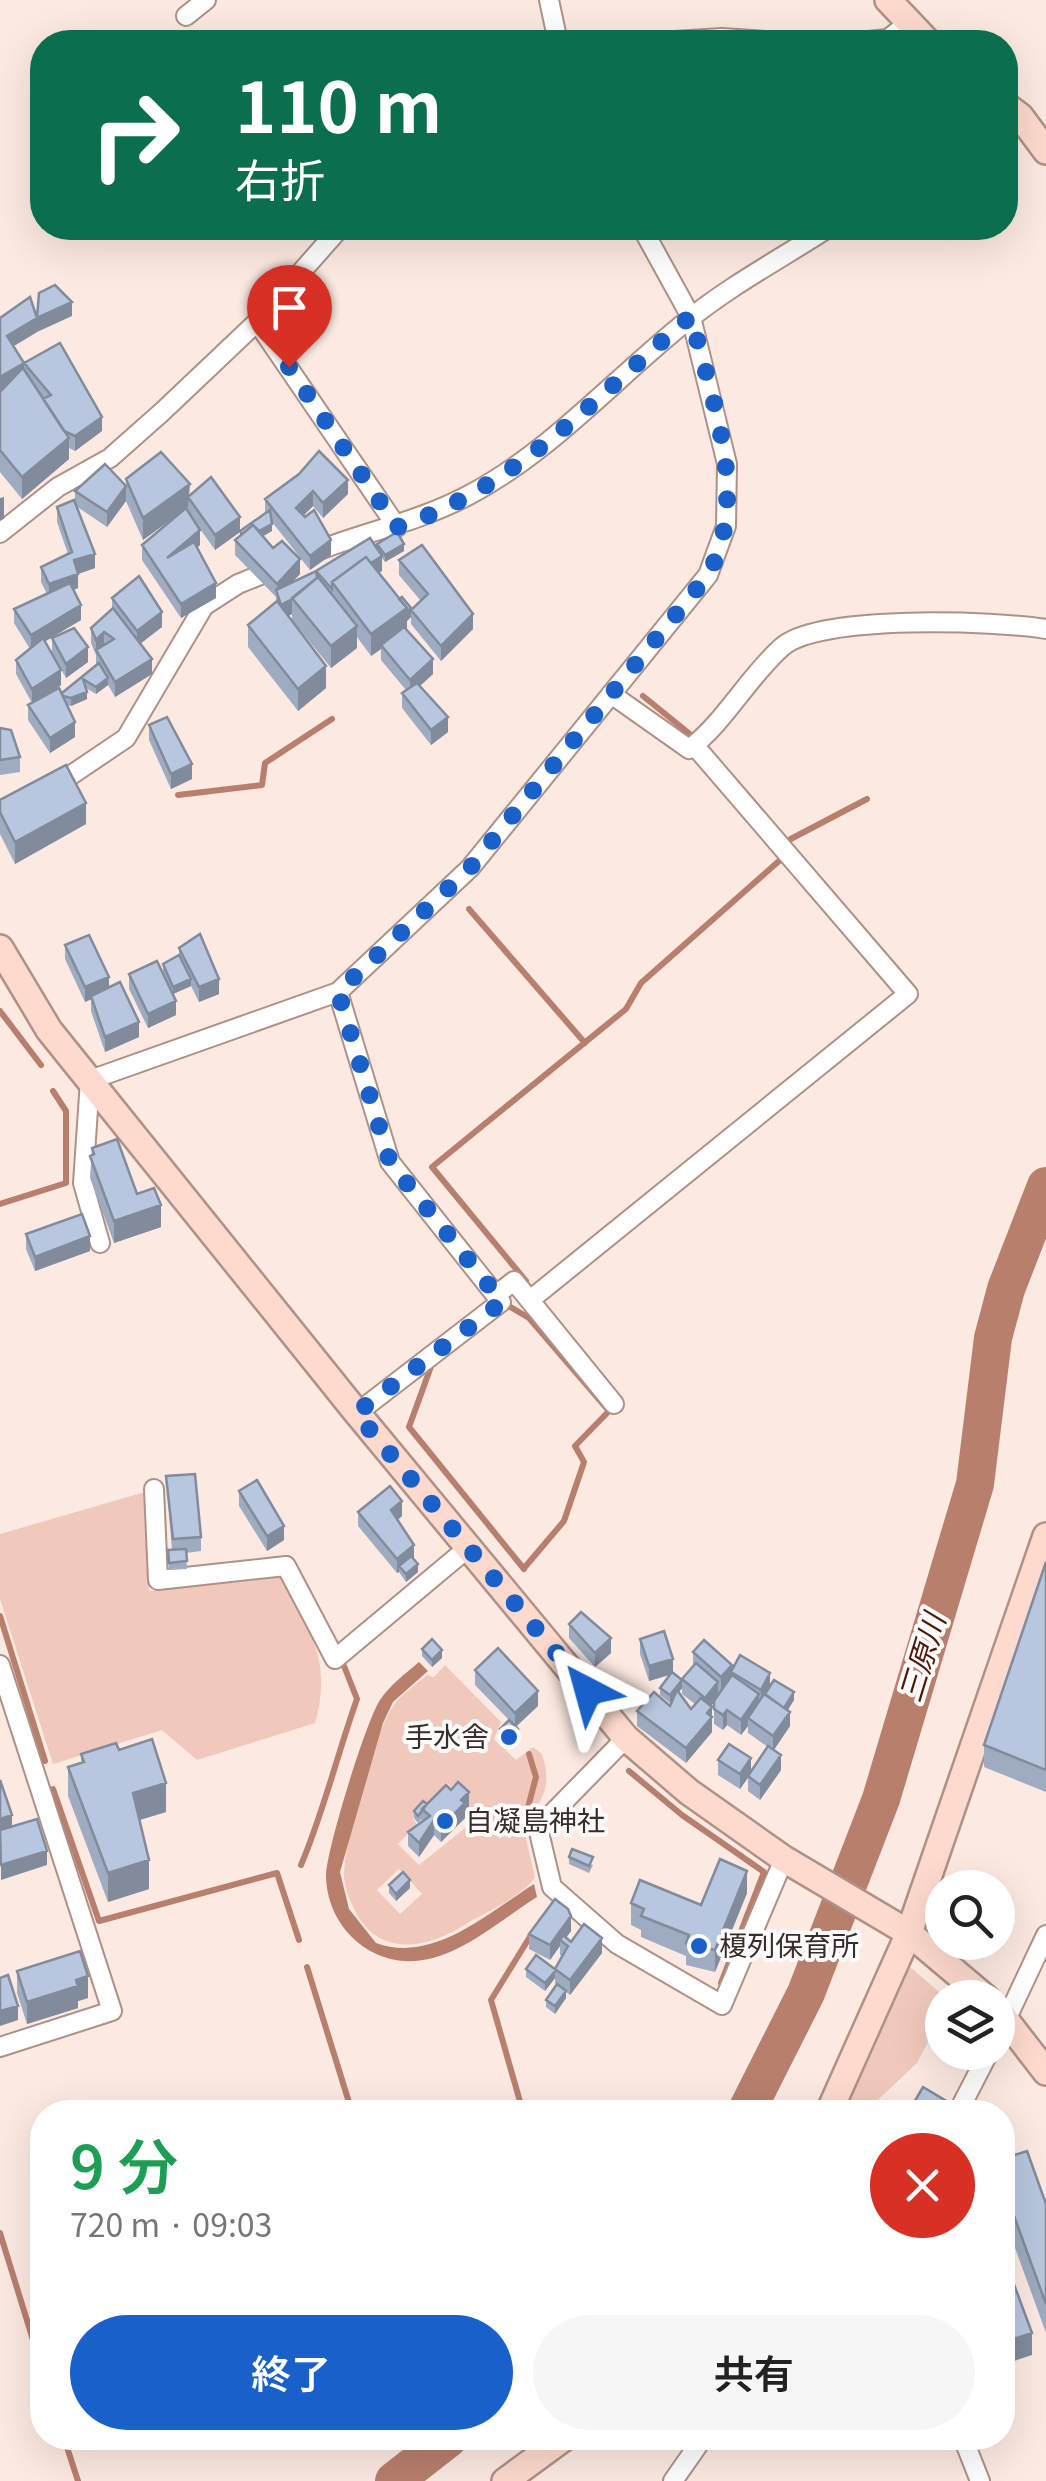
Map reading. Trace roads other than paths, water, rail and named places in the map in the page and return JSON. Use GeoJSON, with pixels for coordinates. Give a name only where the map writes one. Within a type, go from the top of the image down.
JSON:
{"type":"FeatureCollection","features":[{"type":"Feature","properties":{"kind":"street"},"geometry":{"type":"LineString","coordinates":[[186,16],[206,0]]}},
{"type":"Feature","properties":{"kind":"street"},"geometry":{"type":"LineString","coordinates":[[549,0],[555,30]]}},
{"type":"Feature","properties":{"kind":"street"},"geometry":{"type":"LineString","coordinates":[[888,0],[913,30]]}},
{"type":"Feature","properties":{"kind":"street"},"geometry":{"type":"LineString","coordinates":[[899,30],[906,24]]}},
{"type":"Feature","properties":{"kind":"street"},"geometry":{"type":"LineString","coordinates":[[1018,123],[1046,150]]}},
{"type":"Feature","properties":{"kind":"street"},"geometry":{"type":"LineString","coordinates":[[0,533],[58,487],[110,458],[257,322],[329,240]]}},
{"type":"Feature","properties":{"kind":"street"},"geometry":{"type":"LineString","coordinates":[[90,1080],[338,992],[470,868],[708,575],[726,526],[727,464],[691,316],[649,240]]}},
{"type":"Feature","properties":{"kind":"street"},"geometry":{"type":"LineString","coordinates":[[32,801],[126,738],[204,606],[238,584],[324,548],[397,527],[471,494],[541,450],[691,316],[809,240]]}},
{"type":"Feature","properties":{"kind":"street"},"geometry":{"type":"LineString","coordinates":[[257,322],[397,527]]}},
{"type":"Feature","properties":{"kind":"street"},"geometry":{"type":"LineString","coordinates":[[612,694],[689,748],[786,642],[829,631],[968,620],[1046,629]]}},
{"type":"Feature","properties":{"kind":"street"},"geometry":{"type":"LineString","coordinates":[[530,1300],[908,994],[694,745]]}},
{"type":"Feature","properties":{"kind":"street"},"geometry":{"type":"LineString","coordinates":[[0,948],[49,1030],[356,1413],[626,1738],[689,1792],[790,1862],[908,1932],[965,1980]]}},
{"type":"Feature","properties":{"kind":"street"},"geometry":{"type":"LineString","coordinates":[[338,992],[390,1162],[502,1302],[356,1413]]}},
{"type":"Feature","properties":{"kind":"street"},"geometry":{"type":"LineString","coordinates":[[90,1080],[83,1183],[100,1243]]}},
{"type":"Feature","properties":{"kind":"street"},"geometry":{"type":"LineString","coordinates":[[496,1295],[514,1281],[614,1404]]}},
{"type":"Feature","properties":{"kind":"street"},"geometry":{"type":"LineString","coordinates":[[154,1489],[158,1580],[286,1566],[335,1658],[469,1547]]}},
{"type":"Feature","properties":{"kind":"street"},"geometry":{"type":"LineString","coordinates":[[834,2100],[908,1932],[1046,1536]]}},
{"type":"Feature","properties":{"kind":"street"},"geometry":{"type":"LineString","coordinates":[[0,1665],[112,2011],[0,2047]]}},
{"type":"Feature","properties":{"kind":"street"},"geometry":{"type":"LineString","coordinates":[[626,1738],[538,1828],[552,1888],[618,1944],[722,2005],[790,1862]]}},
{"type":"Feature","properties":{"kind":"street"},"geometry":{"type":"LineString","coordinates":[[1015,1996],[1046,1935]]}},
{"type":"Feature","properties":{"kind":"street"},"geometry":{"type":"LineString","coordinates":[[1015,2038],[1046,2072]]}},
{"type":"Feature","properties":{"kind":"street"},"geometry":{"type":"LineString","coordinates":[[964,2100],[980,2070]]}},
{"type":"Feature","properties":{"kind":"street"},"geometry":{"type":"LineString","coordinates":[[505,2481],[548,2450]]}},
{"type":"Feature","properties":{"kind":"street"},"geometry":{"type":"LineString","coordinates":[[673,2481],[695,2450]]}},
{"type":"Feature","properties":{"kind":"street"},"geometry":{"type":"LineString","coordinates":[[968,2450],[980,2481]]}},
{"type":"Feature","properties":{"kind":"waterway"},"geometry":{"type":"LineString","coordinates":[[643,696],[696,739]]}},
{"type":"Feature","properties":{"kind":"waterway"},"geometry":{"type":"LineString","coordinates":[[178,795],[262,785],[265,763],[332,719]]}},
{"type":"Feature","properties":{"kind":"waterway"},"geometry":{"type":"LineString","coordinates":[[785,842],[867,799]]}},
{"type":"Feature","properties":{"kind":"waterway"},"geometry":{"type":"LineString","coordinates":[[526,1281],[432,1167],[626,1009],[641,983],[787,854]]}},
{"type":"Feature","properties":{"kind":"waterway"},"geometry":{"type":"LineString","coordinates":[[469,909],[585,1043]]}},
{"type":"Feature","properties":{"kind":"waterway"},"geometry":{"type":"LineString","coordinates":[[0,1011],[41,1065]]}},
{"type":"Feature","properties":{"kind":"waterway"},"geometry":{"type":"LineString","coordinates":[[0,1204],[66,1183],[66,1111],[53,1091]]}},
{"type":"Feature","properties":{"kind":"waterway","name":"三原川"},"geometry":{"type":"LineString","coordinates":[[752,2100],[806,1993],[881,1799],[975,1484],[993,1338],[1006,1289],[1046,1186]]}},
{"type":"Feature","properties":{"kind":"waterway"},"geometry":{"type":"LineString","coordinates":[[502,1302],[529,1318],[609,1411],[575,1446],[584,1462],[564,1521],[525,1567]]}},
{"type":"Feature","properties":{"kind":"waterway"},"geometry":{"type":"LineString","coordinates":[[433,1361],[409,1427],[524,1569]]}},
{"type":"Feature","properties":{"kind":"waterway"},"geometry":{"type":"LineString","coordinates":[[0,1616],[45,1761]]}},
{"type":"Feature","properties":{"kind":"waterway"},"geometry":{"type":"LineString","coordinates":[[301,1865],[357,1699],[344,1666]]}},
{"type":"Feature","properties":{"kind":"waterway"},"geometry":{"type":"LineString","coordinates":[[526,1815],[536,1777],[529,1754]]}},
{"type":"Feature","properties":{"kind":"waterway"},"geometry":{"type":"LineString","coordinates":[[629,1771],[682,1815],[764,1872],[721,1983]]}},
{"type":"Feature","properties":{"kind":"waterway"},"geometry":{"type":"LineString","coordinates":[[53,1789],[99,1921],[277,1873],[299,1940]]}},
{"type":"Feature","properties":{"kind":"waterway"},"geometry":{"type":"LineString","coordinates":[[520,2100],[491,2000],[531,1935]]}},
{"type":"Feature","properties":{"kind":"waterway"},"geometry":{"type":"LineString","coordinates":[[307,1967],[348,2100]]}},
{"type":"Feature","properties":{"kind":"waterway"},"geometry":{"type":"LineString","coordinates":[[0,2233],[30,2330]]}},
{"type":"Feature","properties":{"kind":"waterway"},"geometry":{"type":"LineString","coordinates":[[68,2450],[78,2481]]}},
{"type":"Feature","properties":{"kind":"waterway","name":"三原川"},"geometry":{"type":"LineString","coordinates":[[394,2481],[434,2450]]}},
{"type":"Feature","properties":{"kind":"place","name":"手水舎"},"geometry":{"type":"Point","coordinates":[509,1737]}},
{"type":"Feature","properties":{"kind":"place","name":"自凝島神社"},"geometry":{"type":"Point","coordinates":[445,1821]}},
{"type":"Feature","properties":{"kind":"place","name":"榎列保育所"},"geometry":{"type":"Point","coordinates":[699,1946]}}]}
